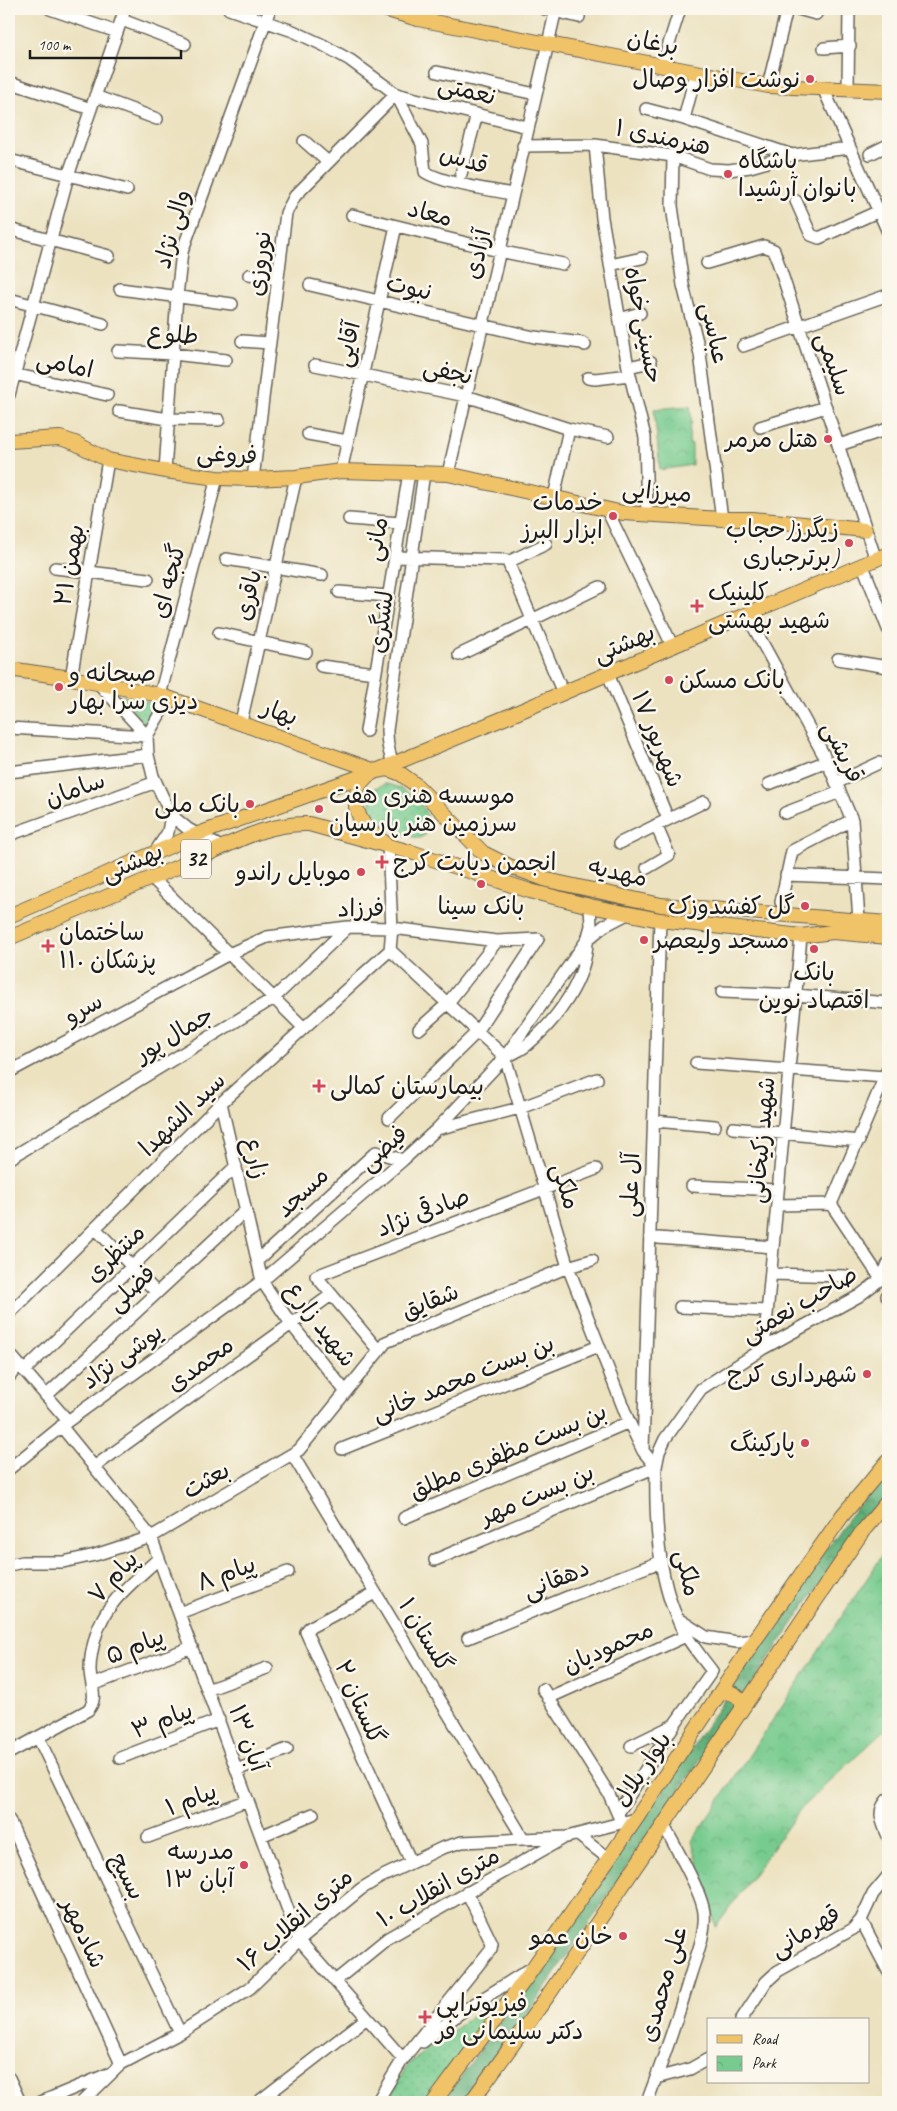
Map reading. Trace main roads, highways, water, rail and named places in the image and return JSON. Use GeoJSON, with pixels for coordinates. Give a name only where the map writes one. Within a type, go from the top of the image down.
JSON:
{"type":"FeatureCollection","features":[{"type":"Feature","properties":{"kind":"main road","name":"برغان"},"geometry":{"type":"LineString","coordinates":[[384,9],[419,14],[547,43],[768,86],[888,91]]}},
{"type":"Feature","properties":{"kind":"main road","name":"فروغی"},"geometry":{"type":"LineString","coordinates":[[9,441],[60,438],[75,443],[108,460],[165,471],[217,478],[296,477],[341,471],[448,474]]}},
{"type":"Feature","properties":{"kind":"main road","name":"میرزایی"},"geometry":{"type":"LineString","coordinates":[[448,474],[623,513],[752,519],[866,530]]}},
{"type":"Feature","properties":{"kind":"main road","name":"بهشتی"},"geometry":{"type":"LineString","coordinates":[[376,771],[876,560]]}},
{"type":"Feature","properties":{"kind":"main road","name":"بهار"},"geometry":{"type":"LineString","coordinates":[[9,669],[71,678],[164,696],[376,771]]}},
{"type":"Feature","properties":{"kind":"main road","name":"مهدیه"},"geometry":{"type":"LineString","coordinates":[[376,771],[388,770],[401,774],[416,785],[483,853],[509,866],[547,880],[661,905],[888,923]]}},
{"type":"Feature","properties":{"kind":"main road","name":"بهشتى"},"geometry":{"type":"LineString","coordinates":[[9,916],[198,834],[376,771]]}},
{"type":"Feature","properties":{"kind":"main road"},"geometry":{"type":"LineString","coordinates":[[376,771],[366,776],[359,785],[356,807],[367,829],[388,846]]}},
{"type":"Feature","properties":{"kind":"main road","name":"بهشتى"},"geometry":{"type":"LineString","coordinates":[[9,938],[277,825],[308,824],[388,846]]}},
{"type":"Feature","properties":{"kind":"main road","name":"مهدیه"},"geometry":{"type":"LineString","coordinates":[[388,846],[530,891],[627,914],[660,920],[801,936],[833,932],[888,937]]}},
{"type":"Feature","properties":{"kind":"main road","name":"بلوار بلال"},"geometry":{"type":"LineString","coordinates":[[434,2102],[533,1967],[636,1819],[718,1694],[842,1516],[888,1461]]}},
{"type":"Feature","properties":{"kind":"main road","name":"بلوار بلال"},"geometry":{"type":"LineString","coordinates":[[471,2102],[549,1994],[862,1532],[888,1501]]}},
{"type":"Feature","properties":{"kind":"main road"},"geometry":{"type":"LineString","coordinates":[[718,1694],[728,1692],[736,1695],[742,1703],[742,1708]]}},
{"type":"Feature","properties":{"kind":"place","name":"نوشت افزار وصال"},"geometry":{"type":"Point","coordinates":[810,79]}},
{"type":"Feature","properties":{"kind":"place","name":"باشگاه بانوان آرشیدا"},"geometry":{"type":"Point","coordinates":[728,174]}},
{"type":"Feature","properties":{"kind":"place","name":"هتل مرمر"},"geometry":{"type":"Point","coordinates":[828,439]}},
{"type":"Feature","properties":{"kind":"place","name":"خدمات ابزار البرز"},"geometry":{"type":"Point","coordinates":[613,516]}},
{"type":"Feature","properties":{"kind":"place","name":"زیگرز(حجاب برترجباری)"},"geometry":{"type":"Point","coordinates":[849,543]}},
{"type":"Feature","properties":{"kind":"place","name":"کلینیک شهید بهشتی"},"geometry":{"type":"Point","coordinates":[697,606]}},
{"type":"Feature","properties":{"kind":"place","name":"بانک مسکن"},"geometry":{"type":"Point","coordinates":[669,680]}},
{"type":"Feature","properties":{"kind":"place","name":"صبحانه و دیزی سرا بهار"},"geometry":{"type":"Point","coordinates":[59,687]}},
{"type":"Feature","properties":{"kind":"place","name":"بانک ملی"},"geometry":{"type":"Point","coordinates":[250,804]}},
{"type":"Feature","properties":{"kind":"place","name":"موسسه هنری هفت سرزمین هنر پارسیان"},"geometry":{"type":"Point","coordinates":[319,809]}},
{"type":"Feature","properties":{"kind":"place","name":"انجمن دیابت کرج"},"geometry":{"type":"Point","coordinates":[382,862]}},
{"type":"Feature","properties":{"kind":"place","name":"موبایل راندو"},"geometry":{"type":"Point","coordinates":[361,872]}},
{"type":"Feature","properties":{"kind":"place","name":"بانک سینا"},"geometry":{"type":"Point","coordinates":[481,884]}},
{"type":"Feature","properties":{"kind":"place","name":"گل کفشدوزک"},"geometry":{"type":"Point","coordinates":[805,906]}},
{"type":"Feature","properties":{"kind":"place","name":"مسجد ولیعصر"},"geometry":{"type":"Point","coordinates":[644,940]}},
{"type":"Feature","properties":{"kind":"place","name":"ساختمان پزشکان ۱۱۰"},"geometry":{"type":"Point","coordinates":[48,946]}},
{"type":"Feature","properties":{"kind":"place","name":"بانک اقتصاد نوین"},"geometry":{"type":"Point","coordinates":[814,949]}},
{"type":"Feature","properties":{"kind":"place","name":"بیمارستان کمالی"},"geometry":{"type":"Point","coordinates":[319,1086]}},
{"type":"Feature","properties":{"kind":"place","name":"شهرداری کرج"},"geometry":{"type":"Point","coordinates":[867,1374]}},
{"type":"Feature","properties":{"kind":"place","name":"پارکینگ"},"geometry":{"type":"Point","coordinates":[805,1443]}},
{"type":"Feature","properties":{"kind":"place","name":"مدرسه ۱۳ آبان"},"geometry":{"type":"Point","coordinates":[244,1865]}},
{"type":"Feature","properties":{"kind":"place","name":"خان عمو"},"geometry":{"type":"Point","coordinates":[623,1936]}},
{"type":"Feature","properties":{"kind":"place","name":"فیزیوتراپی دکتر سلیمانی فر"},"geometry":{"type":"Point","coordinates":[425,2017]}}]}
